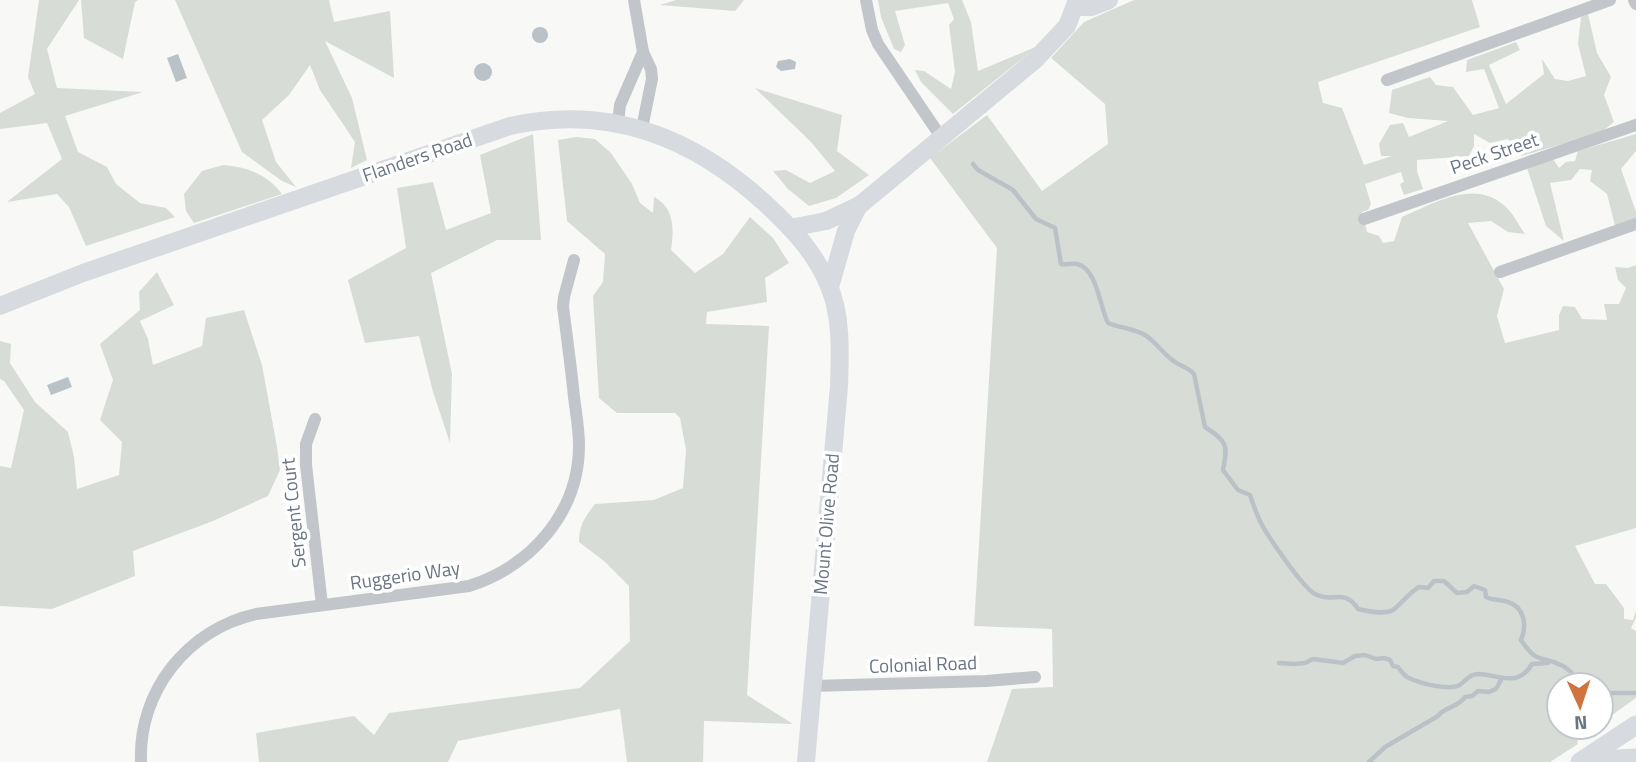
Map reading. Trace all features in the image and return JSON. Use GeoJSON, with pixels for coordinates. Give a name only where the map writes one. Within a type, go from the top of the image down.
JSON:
{"type":"FeatureCollection","features":[{"type":"Feature","properties":{"kind":"main road"},"geometry":{"type":"LineString","coordinates":[[1076,3],[1091,7],[1110,0]]}},
{"type":"Feature","properties":{"kind":"main road","name":"Mount Olive Road"},"geometry":{"type":"LineString","coordinates":[[790,228],[826,221],[860,205],[1035,60],[1067,26],[1076,3]]}},
{"type":"Feature","properties":{"kind":"main road","name":"Flanders Road"},"geometry":{"type":"LineString","coordinates":[[2,300],[503,127],[554,120],[618,123],[642,128],[677,142],[718,165],[743,184],[790,228],[809,251]]}},
{"type":"Feature","properties":{"kind":"main road","name":"Mount Olive Road"},"geometry":{"type":"LineString","coordinates":[[830,287],[846,231],[860,205]]}},
{"type":"Feature","properties":{"kind":"main road","name":"Mount Olive Road"},"geometry":{"type":"LineString","coordinates":[[807,762],[839,372],[838,326],[830,287],[809,251]]}},
{"type":"Feature","properties":{"kind":"main road"},"geometry":{"type":"LineString","coordinates":[[1581,762],[1636,724]]}},
{"type":"Feature","properties":{"kind":"main road"},"geometry":{"type":"LineString","coordinates":[[1581,762],[1636,758]]}},
{"type":"Feature","properties":{"kind":"street"},"geometry":{"type":"LineString","coordinates":[[634,0],[643,52],[651,69],[652,79],[642,128]]}},
{"type":"Feature","properties":{"kind":"street"},"geometry":{"type":"LineString","coordinates":[[866,0],[872,30],[878,44],[941,136]]}},
{"type":"Feature","properties":{"kind":"street"},"geometry":{"type":"LineString","coordinates":[[1387,80],[1610,0]]}},
{"type":"Feature","properties":{"kind":"street"},"geometry":{"type":"LineString","coordinates":[[618,123],[620,105],[643,52]]}},
{"type":"Feature","properties":{"kind":"street","name":"Peck Street"},"geometry":{"type":"LineString","coordinates":[[1364,219],[1636,125]]}},
{"type":"Feature","properties":{"kind":"street"},"geometry":{"type":"LineString","coordinates":[[1500,272],[1636,224]]}},
{"type":"Feature","properties":{"kind":"street","name":"Ruggerio Way"},"geometry":{"type":"LineString","coordinates":[[141,762],[142,730],[157,688],[180,656],[215,629],[256,614],[469,586],[512,567],[550,532],[568,500],[579,456],[579,434],[563,307],[574,260]]}},
{"type":"Feature","properties":{"kind":"street","name":"Sergent Court"},"geometry":{"type":"LineString","coordinates":[[315,419],[306,444],[306,465],[322,605]]}},
{"type":"Feature","properties":{"kind":"street","name":"Colonial Road"},"geometry":{"type":"LineString","coordinates":[[813,686],[1035,677]]}},
{"type":"Feature","properties":{"kind":"shaded area"},"geometry":{"type":"Polygon","coordinates":[[[39,0],[79,0],[47,49],[57,88],[143,92],[65,116],[78,152],[107,167],[116,184],[140,203],[166,208],[175,217],[86,246],[69,207],[57,194],[7,202],[62,159],[47,123],[0,129],[0,113],[35,94],[28,77],[39,0]]]}},
{"type":"Feature","properties":{"kind":"shaded area"},"geometry":{"type":"Polygon","coordinates":[[[81,0],[138,0],[135,2],[123,59],[84,38],[81,0]]]}},
{"type":"Feature","properties":{"kind":"shaded area"},"geometry":{"type":"Polygon","coordinates":[[[175,0],[329,0],[334,22],[390,11],[394,78],[325,41],[352,98],[367,160],[351,168],[355,142],[320,90],[310,65],[289,95],[262,120],[276,162],[296,187],[282,181],[242,152],[175,0]]]}},
{"type":"Feature","properties":{"kind":"shaded area"},"geometry":{"type":"Polygon","coordinates":[[[676,0],[744,0],[735,11],[660,5],[676,0]]]}},
{"type":"Feature","properties":{"kind":"shaded area"},"geometry":{"type":"Polygon","coordinates":[[[878,0],[962,0],[971,22],[978,71],[1038,46],[953,114],[921,82],[915,70],[924,71],[951,89],[955,72],[949,25],[954,19],[948,3],[895,11],[905,45],[901,52],[894,49],[881,17],[878,0]]]}},
{"type":"Feature","properties":{"kind":"shaded area"},"geometry":{"type":"Polygon","coordinates":[[[1134,0],[1472,0],[1480,27],[1318,82],[1323,103],[1342,108],[1364,165],[1392,156],[1381,156],[1379,144],[1390,125],[1403,123],[1409,137],[1448,121],[1408,118],[1389,113],[1392,90],[1430,77],[1436,85],[1453,87],[1473,115],[1499,108],[1484,69],[1466,72],[1467,60],[1516,42],[1520,50],[1489,65],[1506,104],[1544,74],[1542,59],[1555,79],[1568,81],[1586,76],[1578,44],[1581,17],[1588,14],[1597,53],[1611,77],[1604,95],[1614,122],[1600,133],[1521,156],[1508,139],[1490,143],[1474,134],[1474,146],[1469,156],[1417,160],[1417,171],[1423,189],[1404,195],[1400,184],[1404,182],[1401,172],[1365,184],[1371,204],[1368,210],[1362,212],[1367,232],[1379,236],[1383,243],[1394,241],[1402,217],[1451,197],[1477,194],[1505,206],[1525,234],[1508,232],[1491,221],[1468,223],[1504,289],[1497,316],[1505,343],[1559,330],[1559,315],[1563,306],[1575,307],[1582,319],[1607,320],[1604,304],[1619,304],[1626,288],[1618,280],[1615,267],[1628,268],[1636,265],[1636,528],[1575,546],[1595,584],[1606,584],[1624,608],[1624,619],[1633,620],[1636,611],[1631,628],[1636,631],[1636,698],[1615,713],[1615,671],[1545,671],[1545,741],[1577,741],[1578,744],[1550,762],[987,762],[1012,689],[1053,687],[1052,629],[974,626],[997,248],[930,158],[987,115],[1042,191],[1108,144],[1105,104],[1051,58],[1084,22],[1134,0]]]}},
{"type":"Feature","properties":{"kind":"shaded area"},"geometry":{"type":"Polygon","coordinates":[[[540,27],[546,29],[546,41],[540,43],[534,41],[532,35],[534,29],[540,27]]]}},
{"type":"Feature","properties":{"kind":"shaded area"},"geometry":{"type":"Polygon","coordinates":[[[178,54],[187,78],[176,82],[167,58],[178,54]]]}},
{"type":"Feature","properties":{"kind":"shaded area"},"geometry":{"type":"Polygon","coordinates":[[[790,59],[796,62],[795,69],[781,71],[776,67],[778,61],[790,59]]]}},
{"type":"Feature","properties":{"kind":"shaded area"},"geometry":{"type":"Polygon","coordinates":[[[483,63],[489,66],[492,72],[489,78],[483,81],[477,78],[474,72],[477,66],[483,63]]]}},
{"type":"Feature","properties":{"kind":"shaded area"},"geometry":{"type":"Polygon","coordinates":[[[755,88],[842,115],[837,151],[869,175],[836,198],[809,206],[788,189],[773,171],[786,170],[810,183],[835,171],[811,142],[755,88]]]}},
{"type":"Feature","properties":{"kind":"shaded area"},"geometry":{"type":"Polygon","coordinates":[[[533,134],[541,240],[497,240],[431,273],[452,374],[450,443],[433,392],[419,336],[365,343],[348,280],[406,248],[397,188],[433,182],[446,230],[491,213],[480,155],[533,134]]]}},
{"type":"Feature","properties":{"kind":"shaded area"},"geometry":{"type":"Polygon","coordinates":[[[1636,134],[1636,151],[1621,169],[1636,219],[1615,226],[1607,194],[1590,181],[1592,170],[1580,169],[1571,180],[1550,183],[1564,241],[1546,226],[1527,168],[1553,159],[1559,168],[1566,162],[1575,161],[1578,151],[1636,134]]]}},
{"type":"Feature","properties":{"kind":"shaded area"},"geometry":{"type":"Polygon","coordinates":[[[576,137],[595,139],[611,153],[632,184],[640,203],[653,213],[654,197],[666,207],[672,220],[671,250],[695,273],[723,254],[750,217],[773,238],[789,263],[765,278],[767,302],[707,312],[706,324],[769,326],[747,695],[793,724],[704,721],[703,762],[627,762],[620,709],[458,741],[448,762],[259,762],[256,733],[354,716],[374,735],[389,713],[580,688],[630,641],[629,586],[604,561],[579,542],[581,526],[595,504],[654,500],[683,488],[686,450],[680,418],[675,413],[617,413],[599,398],[593,296],[603,282],[605,254],[567,221],[558,140],[576,137]]]}},
{"type":"Feature","properties":{"kind":"shaded area"},"geometry":{"type":"Polygon","coordinates":[[[223,165],[256,173],[270,181],[282,194],[194,223],[186,211],[184,194],[202,171],[223,165]]]}},
{"type":"Feature","properties":{"kind":"shaded area"},"geometry":{"type":"Polygon","coordinates":[[[157,272],[174,305],[140,321],[148,339],[153,365],[202,346],[206,318],[244,310],[262,365],[280,470],[268,496],[213,521],[133,551],[135,576],[52,609],[0,606],[0,466],[11,468],[24,410],[0,379],[0,341],[11,344],[10,363],[35,402],[68,432],[77,489],[119,475],[122,442],[100,420],[113,380],[100,344],[140,310],[139,292],[157,272]]]}},
{"type":"Feature","properties":{"kind":"shaded area"},"geometry":{"type":"Polygon","coordinates":[[[68,377],[72,387],[51,395],[47,385],[68,377]]]}},
{"type":"Feature","properties":{"kind":"waterway"},"geometry":{"type":"LineString","coordinates":[[973,164],[978,170],[1013,190],[1036,219],[1055,228],[1061,264],[1077,264],[1089,273],[1108,323],[1145,335],[1171,359],[1194,374],[1205,427],[1224,444],[1223,470],[1238,490],[1250,495],[1269,537],[1309,590],[1321,597],[1343,597],[1353,602],[1358,609],[1380,612],[1393,610],[1416,589],[1428,588],[1434,581],[1444,581],[1457,593],[1467,592],[1474,586],[1485,590],[1486,597],[1514,604],[1523,618],[1521,640],[1527,648],[1537,657],[1569,671]]}},
{"type":"Feature","properties":{"kind":"waterway"},"geometry":{"type":"LineString","coordinates":[[1279,663],[1305,663],[1313,659],[1343,663],[1355,656],[1365,655],[1390,660],[1393,666],[1414,680],[1450,687],[1479,674],[1515,678],[1521,676],[1532,664],[1548,663]]}},
{"type":"Feature","properties":{"kind":"waterway"},"geometry":{"type":"LineString","coordinates":[[1369,762],[1385,747],[1465,697],[1478,691],[1489,692],[1496,689],[1501,680]]}},
{"type":"Feature","properties":{"kind":"waterway"},"geometry":{"type":"LineString","coordinates":[[1615,693],[1636,693]]}}]}
